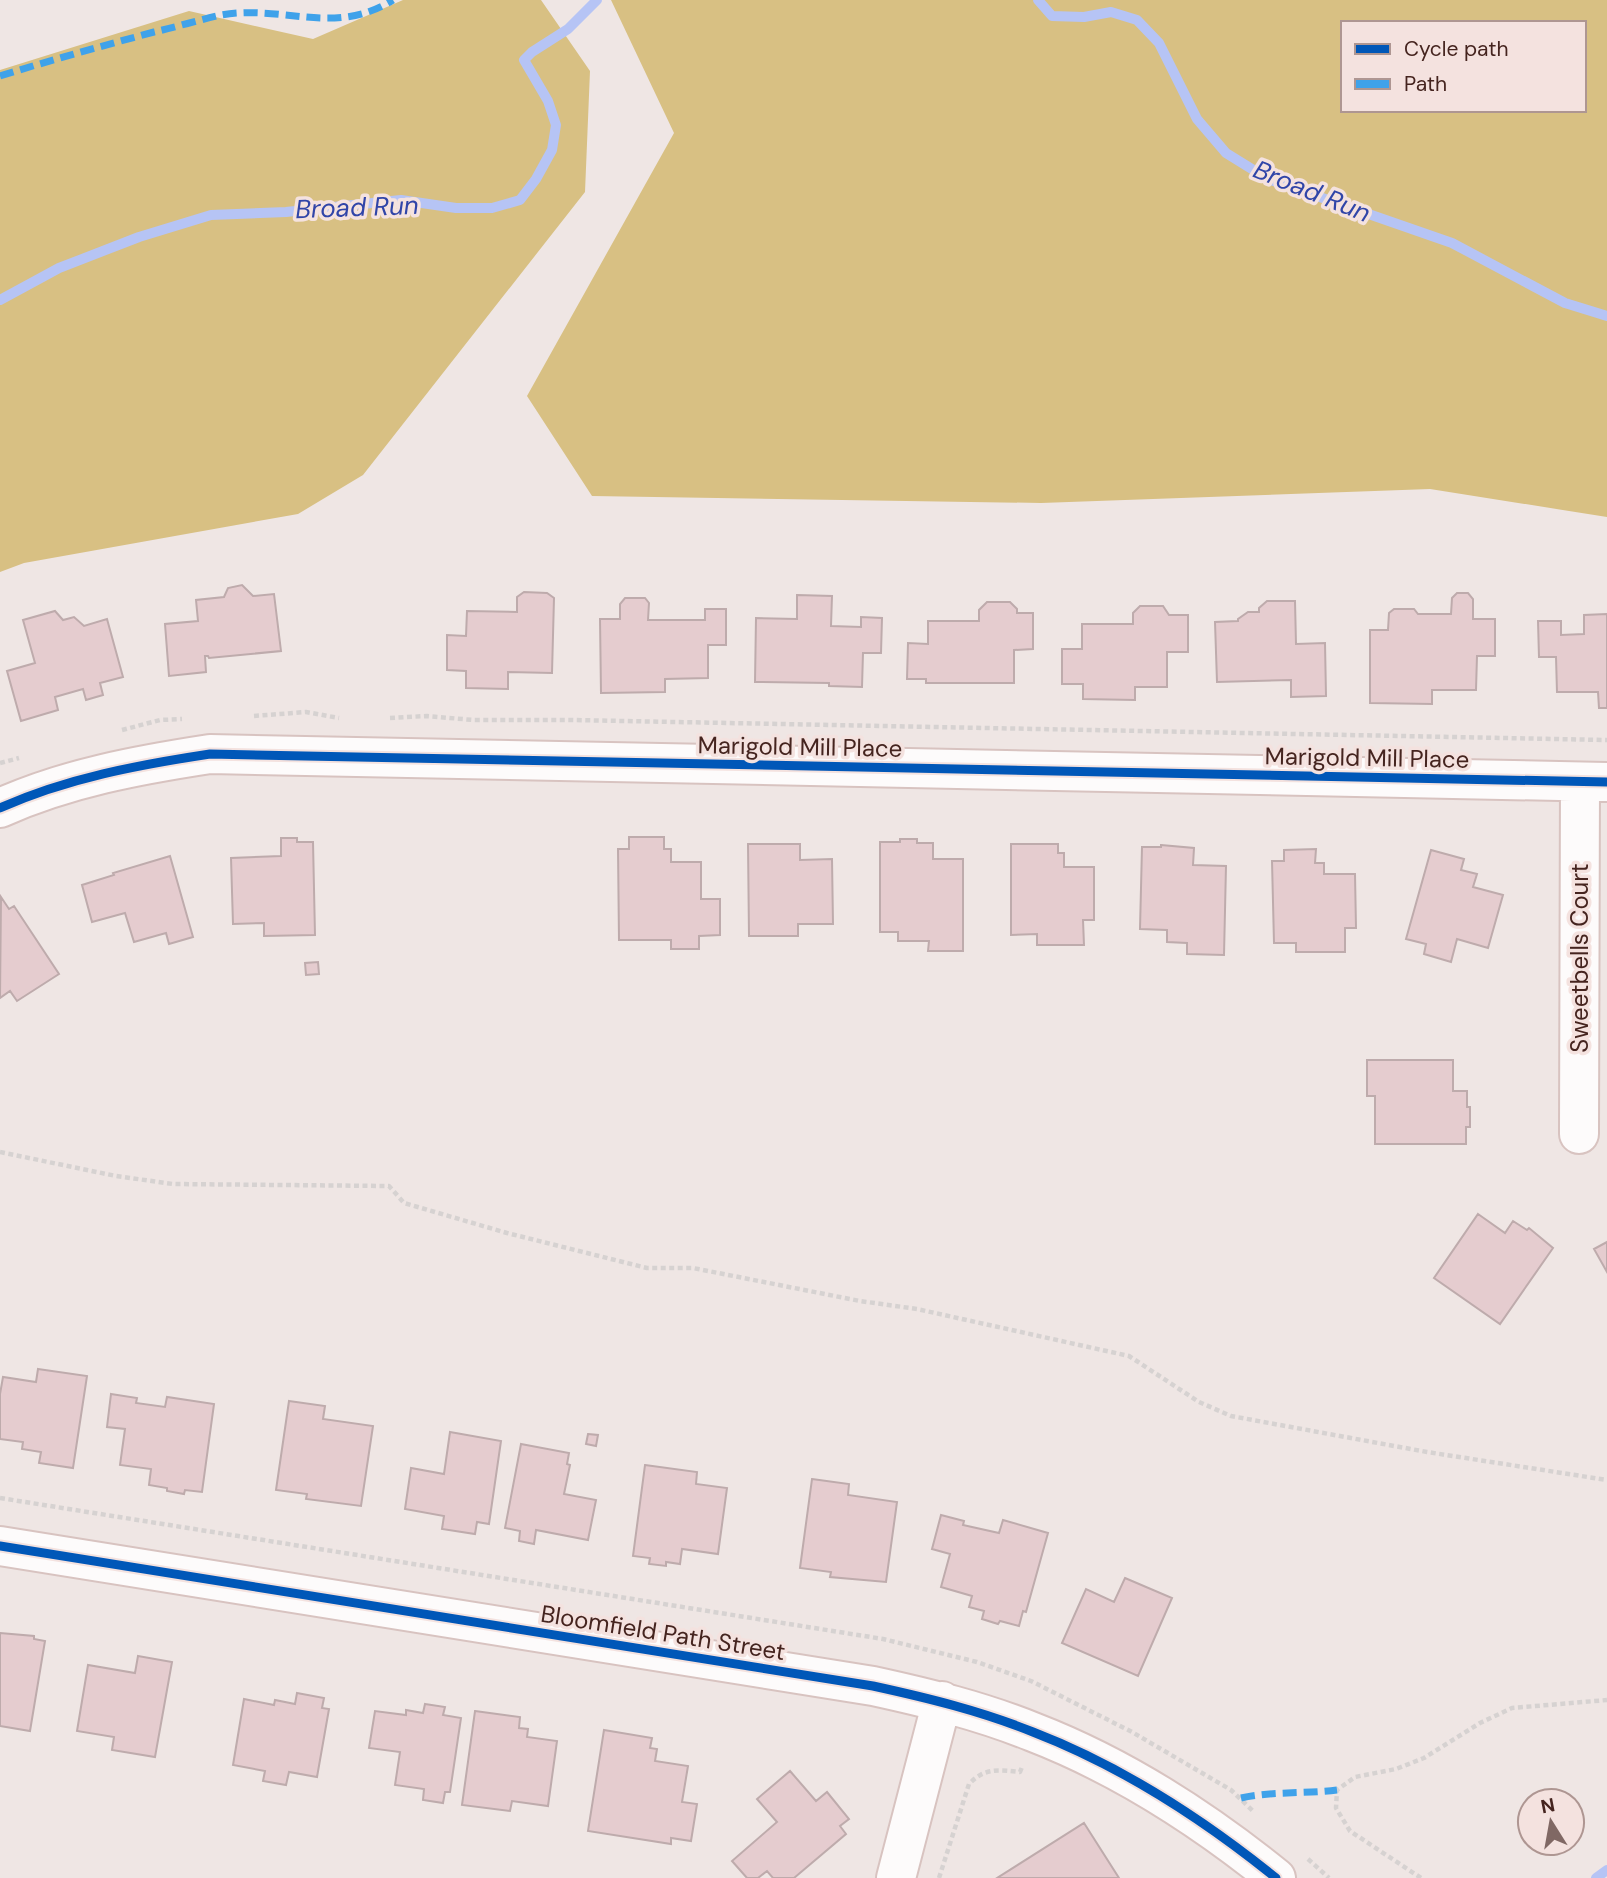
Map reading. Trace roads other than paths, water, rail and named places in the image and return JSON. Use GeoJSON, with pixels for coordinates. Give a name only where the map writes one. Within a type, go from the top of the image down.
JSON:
{"type":"FeatureCollection","features":[{"type":"Feature","properties":{"kind":"street","name":"Marigold Mill Place"},"geometry":{"type":"LineString","coordinates":[[0,808],[76,780],[130,767],[210,754],[1594,782]]}},
{"type":"Feature","properties":{"kind":"street","name":"Sweetbells Court"},"geometry":{"type":"LineString","coordinates":[[1579,1134],[1594,782]]}},
{"type":"Feature","properties":{"kind":"street","name":"Bloomfield Path Street"},"geometry":{"type":"LineString","coordinates":[[0,1546],[860,1684],[942,1701],[1034,1732],[1103,1764],[1164,1797],[1233,1843],[1276,1878]]}},
{"type":"Feature","properties":{"kind":"street"},"geometry":{"type":"LineString","coordinates":[[896,1878],[942,1701]]}},
{"type":"Feature","properties":{"kind":"waterway","name":"Broad Run"},"geometry":{"type":"LineString","coordinates":[[0,300],[59,268],[139,237],[211,215],[286,212],[401,200],[456,208],[492,208],[520,200],[536,179],[552,150],[556,125],[548,101],[524,60],[568,29],[597,0]]}},
{"type":"Feature","properties":{"kind":"waterway","name":"Broad Run"},"geometry":{"type":"LineString","coordinates":[[1038,0],[1052,16],[1084,17],[1111,12],[1137,20],[1159,43],[1197,119],[1226,153],[1268,179],[1452,243],[1565,303],[1607,316]]}},
{"type":"Feature","properties":{"kind":"waterway"},"geometry":{"type":"LineString","coordinates":[[1596,1878],[1607,1870]]}}]}
